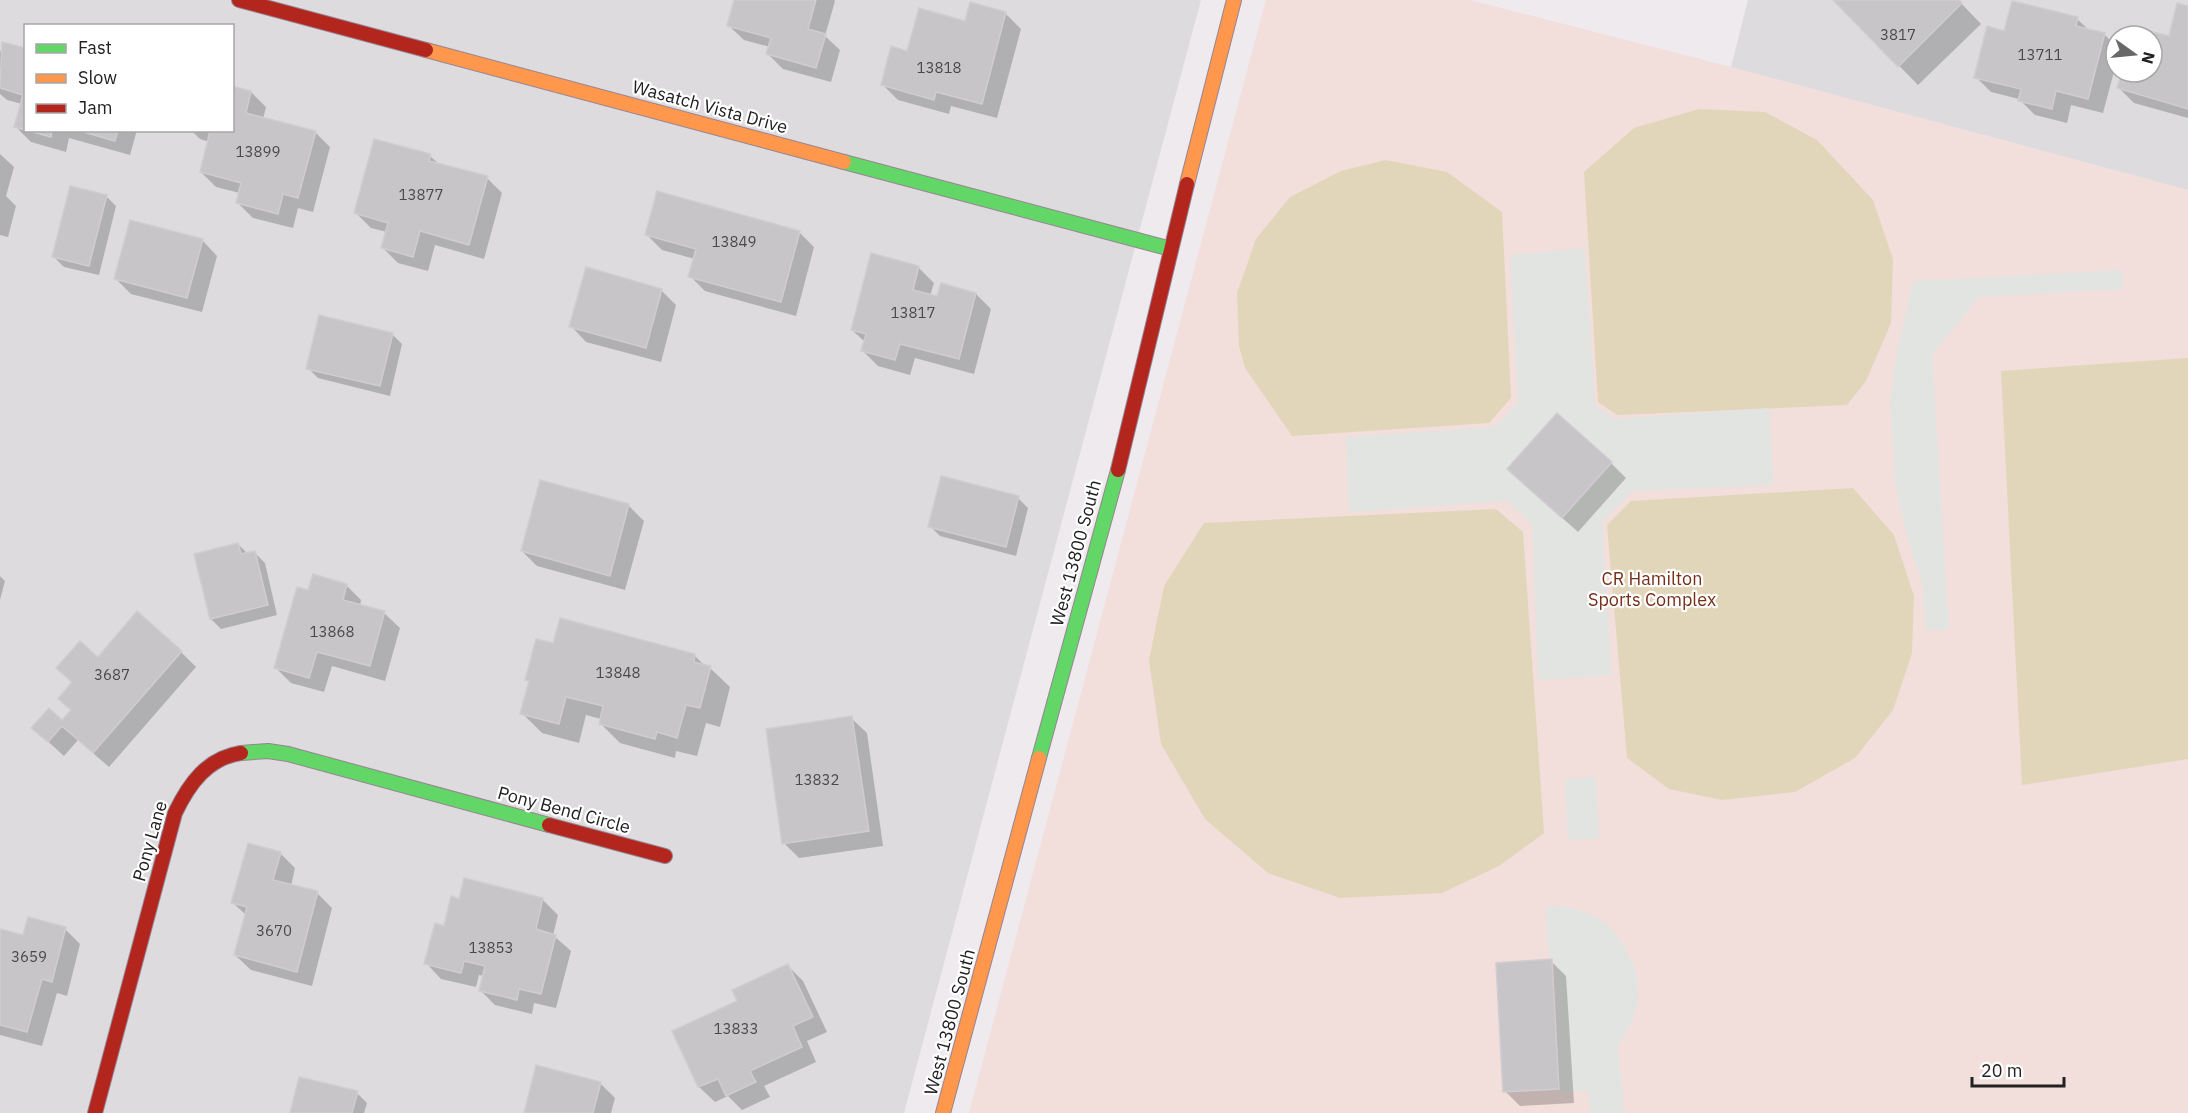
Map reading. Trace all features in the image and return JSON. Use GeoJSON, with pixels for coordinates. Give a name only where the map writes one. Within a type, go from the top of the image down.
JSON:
{"type":"FeatureCollection","features":[{"type":"Feature","properties":{"kind":"street","name":"Wasatch Vista Drive"},"geometry":{"type":"LineString","coordinates":[[239,0],[1171,249]]}},
{"type":"Feature","properties":{"kind":"street","name":"West 13800 South"},"geometry":{"type":"LineString","coordinates":[[943,1113],[1124,446],[1234,0]]}},
{"type":"Feature","properties":{"kind":"street","name":"Pony Lane"},"geometry":{"type":"LineString","coordinates":[[95,1113],[175,813],[184,792],[197,775],[214,761],[233,752],[270,751],[454,799]]}},
{"type":"Feature","properties":{"kind":"street","name":"Pony Bend Circle"},"geometry":{"type":"LineString","coordinates":[[454,799],[665,856]]}},
{"type":"Feature","properties":{"kind":"shaded area"},"geometry":{"type":"Polygon","coordinates":[[[0,0],[1201,0],[904,1113],[0,1113],[0,0]]]}},
{"type":"Feature","properties":{"kind":"shaded area"},"geometry":{"type":"Polygon","coordinates":[[[1748,0],[2188,0],[2188,190],[1731,67],[1748,0]]]}},
{"type":"Feature","properties":{"kind":"shaded area"},"geometry":{"type":"Polygon","coordinates":[[[1585,248],[1595,405],[1614,419],[1769,408],[1774,485],[1633,491],[1602,522],[1612,675],[1538,680],[1532,524],[1507,501],[1349,512],[1346,437],[1494,427],[1518,403],[1510,255],[1585,248]]]}},
{"type":"Feature","properties":{"kind":"shaded area"},"geometry":{"type":"Polygon","coordinates":[[[2122,270],[2123,289],[1979,297],[1932,355],[1949,629],[1926,630],[1922,582],[1907,536],[1895,482],[1890,402],[1896,357],[1913,281],[2122,270]]]}},
{"type":"Feature","properties":{"kind":"shaded area"},"geometry":{"type":"Polygon","coordinates":[[[1596,777],[1599,838],[1568,840],[1565,779],[1596,777]]]}},
{"type":"Feature","properties":{"kind":"shaded area"},"geometry":{"type":"Polygon","coordinates":[[[1546,906],[1573,908],[1592,915],[1609,926],[1623,944],[1636,970],[1638,1001],[1631,1024],[1618,1047],[1624,1113],[1591,1113],[1588,1091],[1560,1092],[1554,958],[1549,957],[1546,906]]]}},
{"type":"Feature","properties":{"kind":"green space","name":"CR Hamilton Sports Complex"},"geometry":{"type":"Polygon","coordinates":[[[1266,0],[1470,0],[1731,67],[2188,190],[2188,1113],[969,1113],[1266,0]]]}},
{"type":"Feature","properties":{"kind":"green space"},"geometry":{"type":"Polygon","coordinates":[[[1699,109],[1765,112],[1817,140],[1873,200],[1893,259],[1891,323],[1866,381],[1847,405],[1617,415],[1598,402],[1584,172],[1634,128],[1699,109]]]}},
{"type":"Feature","properties":{"kind":"green space"},"geometry":{"type":"Polygon","coordinates":[[[1386,160],[1447,172],[1502,212],[1511,398],[1489,423],[1292,436],[1245,368],[1239,346],[1237,293],[1256,239],[1290,197],[1341,171],[1386,160]]]}},
{"type":"Feature","properties":{"kind":"green space"},"geometry":{"type":"Polygon","coordinates":[[[2188,358],[2188,759],[2022,785],[2001,371],[2188,358]]]}},
{"type":"Feature","properties":{"kind":"green space"},"geometry":{"type":"Polygon","coordinates":[[[1853,488],[1894,535],[1914,596],[1912,653],[1893,710],[1855,758],[1795,792],[1722,800],[1669,789],[1627,758],[1607,525],[1631,501],[1853,488]]]}},
{"type":"Feature","properties":{"kind":"green space"},"geometry":{"type":"Polygon","coordinates":[[[1496,509],[1523,532],[1544,833],[1499,866],[1442,893],[1340,898],[1268,873],[1205,819],[1161,744],[1149,660],[1164,586],[1204,523],[1496,509]]]}},
{"type":"Feature","properties":{"kind":"building"},"geometry":{"type":"Polygon","coordinates":[[[734,0],[816,0],[808,29],[826,34],[816,68],[766,54],[771,38],[727,26],[734,0]]]}},
{"type":"Feature","properties":{"kind":"building"},"geometry":{"type":"Polygon","coordinates":[[[1833,0],[1959,0],[1962,3],[1898,67],[1833,0]]]}},
{"type":"Feature","properties":{"kind":"building"},"geometry":{"type":"Polygon","coordinates":[[[2012,1],[2078,17],[2076,26],[2104,33],[2088,99],[2056,91],[2052,109],[2018,101],[2021,89],[1974,78],[1987,26],[2004,31],[2012,1]]]}},
{"type":"Feature","properties":{"kind":"building"},"geometry":{"type":"Polygon","coordinates":[[[970,2],[1006,12],[982,104],[936,92],[934,100],[881,85],[891,46],[907,51],[919,8],[965,21],[970,2]]]}},
{"type":"Feature","properties":{"kind":"building"},"geometry":{"type":"Polygon","coordinates":[[[2177,3],[2188,6],[2188,109],[2117,88],[2118,84],[2164,84],[2164,35],[2169,36],[2177,3]]]}},
{"type":"Feature","properties":{"kind":"building"},"geometry":{"type":"Polygon","coordinates":[[[2,42],[24,48],[24,130],[14,127],[23,95],[0,88],[2,42]]]}},
{"type":"Feature","properties":{"kind":"building"},"geometry":{"type":"Polygon","coordinates":[[[234,87],[251,91],[246,113],[316,131],[298,198],[283,194],[278,214],[236,203],[241,183],[200,172],[210,132],[234,132],[234,87]]]}},
{"type":"Feature","properties":{"kind":"building"},"geometry":{"type":"Polygon","coordinates":[[[32,132],[52,132],[51,137],[32,132]]]}},
{"type":"Feature","properties":{"kind":"building"},"geometry":{"type":"Polygon","coordinates":[[[84,132],[117,132],[115,141],[84,132]]]}},
{"type":"Feature","properties":{"kind":"building"},"geometry":{"type":"Polygon","coordinates":[[[374,139],[431,154],[429,161],[488,176],[469,245],[420,231],[413,257],[381,248],[388,223],[354,213],[374,139]]]}},
{"type":"Feature","properties":{"kind":"building"},"geometry":{"type":"Polygon","coordinates":[[[70,186],[107,195],[89,266],[52,257],[70,186]]]}},
{"type":"Feature","properties":{"kind":"building"},"geometry":{"type":"Polygon","coordinates":[[[657,191],[800,231],[781,302],[688,277],[696,249],[645,235],[657,191]]]}},
{"type":"Feature","properties":{"kind":"building"},"geometry":{"type":"Polygon","coordinates":[[[130,220],[203,239],[187,298],[114,279],[130,220]]]}},
{"type":"Feature","properties":{"kind":"building"},"geometry":{"type":"Polygon","coordinates":[[[871,253],[919,266],[913,290],[937,296],[941,283],[976,293],[959,359],[900,344],[895,360],[861,351],[866,334],[851,330],[871,253]]]}},
{"type":"Feature","properties":{"kind":"building"},"geometry":{"type":"Polygon","coordinates":[[[586,267],[662,289],[646,348],[569,327],[586,267]]]}},
{"type":"Feature","properties":{"kind":"building"},"geometry":{"type":"Polygon","coordinates":[[[319,315],[393,333],[380,386],[306,369],[319,315]]]}},
{"type":"Feature","properties":{"kind":"building"},"geometry":{"type":"Polygon","coordinates":[[[1557,413],[1612,462],[1562,518],[1507,469],[1557,413]]]}},
{"type":"Feature","properties":{"kind":"building"},"geometry":{"type":"Polygon","coordinates":[[[941,476],[1019,496],[1006,547],[928,527],[941,476]]]}},
{"type":"Feature","properties":{"kind":"building"},"geometry":{"type":"Polygon","coordinates":[[[540,480],[629,504],[610,576],[521,551],[540,480]]]}},
{"type":"Feature","properties":{"kind":"building"},"geometry":{"type":"Polygon","coordinates":[[[238,543],[241,554],[255,551],[268,605],[210,619],[194,554],[238,543]]]}},
{"type":"Feature","properties":{"kind":"building"},"geometry":{"type":"Polygon","coordinates":[[[313,574],[347,584],[343,600],[385,611],[370,666],[317,652],[309,678],[274,668],[297,587],[308,590],[313,574]]]}},
{"type":"Feature","properties":{"kind":"building"},"geometry":{"type":"Polygon","coordinates":[[[137,611],[182,651],[93,753],[62,726],[48,742],[31,728],[49,708],[62,720],[71,710],[58,699],[72,682],[56,668],[80,641],[98,657],[137,611]]]}},
{"type":"Feature","properties":{"kind":"building"},"geometry":{"type":"Polygon","coordinates":[[[560,618],[695,654],[694,662],[711,666],[700,708],[686,705],[677,738],[657,732],[655,739],[599,724],[603,706],[566,697],[559,724],[520,714],[529,681],[525,680],[536,639],[553,643],[560,618]]]}},
{"type":"Feature","properties":{"kind":"building"},"geometry":{"type":"Polygon","coordinates":[[[852,716],[869,831],[782,844],[766,729],[852,716]]]}},
{"type":"Feature","properties":{"kind":"building"},"geometry":{"type":"Polygon","coordinates":[[[248,843],[281,852],[273,880],[318,891],[297,972],[234,955],[247,907],[231,903],[248,843]]]}},
{"type":"Feature","properties":{"kind":"building"},"geometry":{"type":"Polygon","coordinates":[[[464,878],[543,898],[536,929],[556,935],[541,994],[519,989],[517,1000],[479,991],[485,966],[464,961],[461,973],[424,964],[435,923],[444,926],[451,896],[459,899],[464,878]]]}},
{"type":"Feature","properties":{"kind":"building"},"geometry":{"type":"Polygon","coordinates":[[[28,917],[66,927],[52,982],[42,979],[27,1032],[0,1025],[0,929],[23,935],[28,917]]]}},
{"type":"Feature","properties":{"kind":"building"},"geometry":{"type":"Polygon","coordinates":[[[1552,959],[1559,1089],[1503,1092],[1496,963],[1552,959]]]}},
{"type":"Feature","properties":{"kind":"building"},"geometry":{"type":"Polygon","coordinates":[[[788,964],[813,1017],[793,1026],[802,1047],[750,1071],[756,1082],[726,1096],[718,1079],[698,1087],[672,1031],[737,1001],[732,990],[788,964]]]}},
{"type":"Feature","properties":{"kind":"building"},"geometry":{"type":"Polygon","coordinates":[[[536,1065],[601,1082],[593,1113],[524,1113],[536,1065]]]}},
{"type":"Feature","properties":{"kind":"building"},"geometry":{"type":"Polygon","coordinates":[[[299,1077],[358,1091],[352,1113],[290,1113],[299,1077]]]}},
{"type":"Feature","properties":{"kind":"traffic: fast"},"geometry":{"type":"LineString","coordinates":[[844,162],[1171,249]]}},
{"type":"Feature","properties":{"kind":"traffic: fast"},"geometry":{"type":"LineString","coordinates":[[1039,758],[1118,470]]}},
{"type":"Feature","properties":{"kind":"traffic: fast"},"geometry":{"type":"LineString","coordinates":[[241,753],[268,751],[288,754],[549,825]]}},
{"type":"Feature","properties":{"kind":"traffic: slow"},"geometry":{"type":"LineString","coordinates":[[1187,184],[1234,0]]}},
{"type":"Feature","properties":{"kind":"traffic: slow"},"geometry":{"type":"LineString","coordinates":[[426,50],[844,162]]}},
{"type":"Feature","properties":{"kind":"traffic: slow"},"geometry":{"type":"LineString","coordinates":[[943,1113],[1039,758]]}},
{"type":"Feature","properties":{"kind":"traffic: jam"},"geometry":{"type":"LineString","coordinates":[[239,0],[426,50]]}},
{"type":"Feature","properties":{"kind":"traffic: jam"},"geometry":{"type":"LineString","coordinates":[[1118,470],[1187,184]]}},
{"type":"Feature","properties":{"kind":"traffic: jam"},"geometry":{"type":"LineString","coordinates":[[95,1113],[175,813],[186,792],[201,774],[218,760],[241,753]]}},
{"type":"Feature","properties":{"kind":"traffic: jam"},"geometry":{"type":"LineString","coordinates":[[549,825],[665,856]]}}]}
